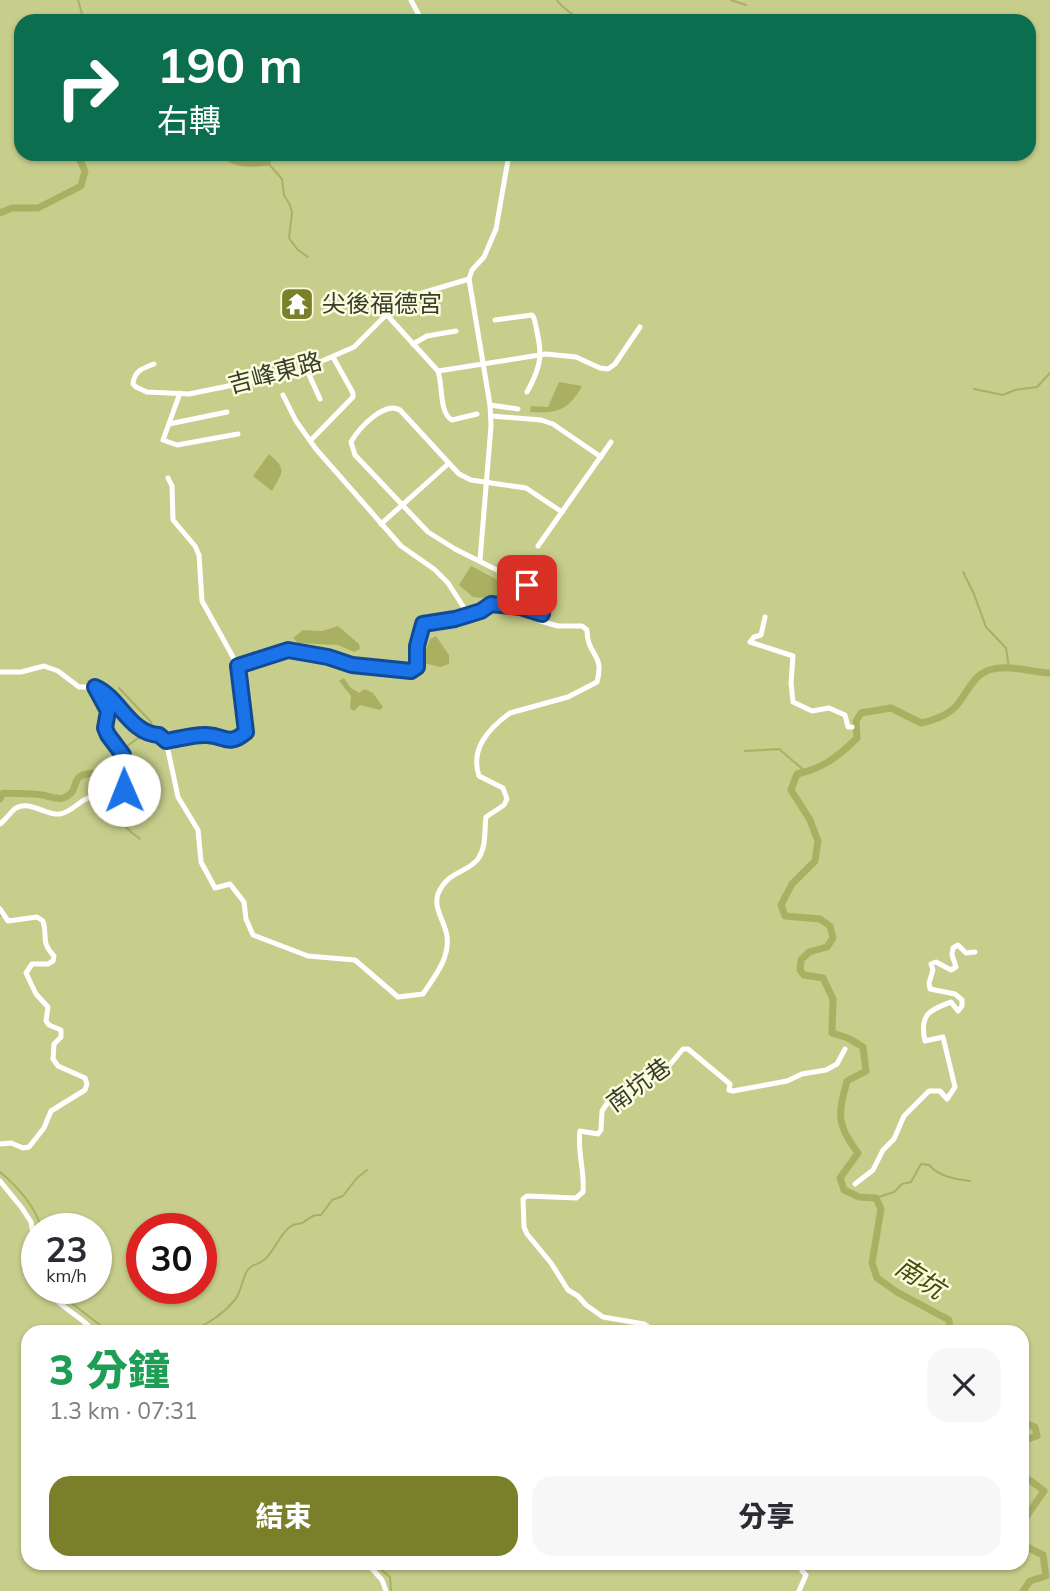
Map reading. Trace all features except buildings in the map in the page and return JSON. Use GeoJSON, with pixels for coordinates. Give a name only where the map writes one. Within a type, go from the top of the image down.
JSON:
{"type":"FeatureCollection","features":[{"type":"Feature","properties":{"kind":"street"},"geometry":{"type":"LineString","coordinates":[[480,560],[491,445],[491,416],[469,279],[472,270],[484,257],[496,229],[508,161]]}},
{"type":"Feature","properties":{"kind":"street","name":"吉峰東路"},"geometry":{"type":"LineString","coordinates":[[154,364],[137,373],[133,384],[136,387],[147,392],[189,394],[306,368],[354,347],[402,299],[469,279]]}},
{"type":"Feature","properties":{"kind":"street"},"geometry":{"type":"LineString","coordinates":[[386,314],[438,371],[447,418],[452,420],[477,414]]}},
{"type":"Feature","properties":{"kind":"street"},"geometry":{"type":"LineString","coordinates":[[495,320],[532,315],[541,355],[540,366],[527,392]]}},
{"type":"Feature","properties":{"kind":"street"},"geometry":{"type":"LineString","coordinates":[[438,371],[541,355],[576,358],[608,369],[615,364],[640,327]]}},
{"type":"Feature","properties":{"kind":"street"},"geometry":{"type":"LineString","coordinates":[[413,344],[427,336],[456,331]]}},
{"type":"Feature","properties":{"kind":"street"},"geometry":{"type":"LineString","coordinates":[[311,440],[353,397],[333,357]]}},
{"type":"Feature","properties":{"kind":"street"},"geometry":{"type":"LineString","coordinates":[[306,368],[320,398]]}},
{"type":"Feature","properties":{"kind":"street"},"geometry":{"type":"LineString","coordinates":[[180,393],[163,440],[177,445],[238,434]]}},
{"type":"Feature","properties":{"kind":"street"},"geometry":{"type":"LineString","coordinates":[[283,395],[296,421],[381,524],[401,546],[441,576],[468,614]]}},
{"type":"Feature","properties":{"kind":"street"},"geometry":{"type":"LineString","coordinates":[[490,405],[518,409]]}},
{"type":"Feature","properties":{"kind":"street"},"geometry":{"type":"LineString","coordinates":[[0,672],[21,672],[44,666],[58,671],[79,687],[95,687],[103,691],[112,702],[151,734],[159,735],[166,741],[178,797],[198,830],[201,862],[215,888],[230,884],[244,902],[246,919],[253,935],[308,956],[355,960],[398,997],[423,994],[444,962],[447,946],[437,904],[439,892],[451,875],[477,860],[486,835],[486,817],[504,805],[507,799],[503,788],[479,776],[475,765],[478,746],[510,713],[568,697],[597,682],[601,667],[587,642],[587,630],[582,626],[558,626],[540,621],[543,605],[527,585],[428,532],[352,449],[351,442],[385,409],[396,408],[448,464],[465,478],[526,488],[562,512]]}},
{"type":"Feature","properties":{"kind":"street"},"geometry":{"type":"LineString","coordinates":[[169,424],[228,412]]}},
{"type":"Feature","properties":{"kind":"street"},"geometry":{"type":"LineString","coordinates":[[491,416],[541,420],[553,424],[601,457]]}},
{"type":"Feature","properties":{"kind":"street"},"geometry":{"type":"LineString","coordinates":[[538,546],[611,442]]}},
{"type":"Feature","properties":{"kind":"street"},"geometry":{"type":"LineString","coordinates":[[381,524],[448,464]]}},
{"type":"Feature","properties":{"kind":"street"},"geometry":{"type":"LineString","coordinates":[[166,741],[208,735],[229,741],[246,732],[238,666],[202,601],[199,555],[195,546],[173,520],[172,486],[168,478]]}},
{"type":"Feature","properties":{"kind":"street"},"geometry":{"type":"LineString","coordinates":[[238,666],[288,650],[328,657],[352,665],[411,671],[417,667],[417,646],[423,624],[455,619],[496,604],[520,607],[542,614]]}},
{"type":"Feature","properties":{"kind":"street"},"geometry":{"type":"LineString","coordinates":[[765,617],[761,635],[750,642],[793,656],[793,702],[813,711],[829,708],[845,715],[848,727],[852,727]]}},
{"type":"Feature","properties":{"kind":"street"},"geometry":{"type":"LineString","coordinates":[[0,824],[17,807],[27,806],[58,815],[89,797],[103,801],[108,808],[114,806],[124,790],[122,753],[105,728],[108,711],[95,687]]}},
{"type":"Feature","properties":{"kind":"street"},"geometry":{"type":"LineString","coordinates":[[0,909],[8,921],[37,917],[43,921],[44,940],[54,956],[53,961],[48,964],[32,964],[26,973],[36,994],[48,1007],[46,1021],[61,1030],[61,1037],[54,1044],[53,1059],[58,1066],[85,1078],[87,1084],[85,1090],[51,1111],[44,1128],[29,1147],[23,1148],[11,1143],[0,1144]]}},
{"type":"Feature","properties":{"kind":"street"},"geometry":{"type":"LineString","coordinates":[[855,1184],[873,1170],[883,1150],[894,1139],[904,1116],[929,1091],[940,1091],[947,1099],[955,1087],[943,1037],[925,1041],[923,1032],[925,1017],[930,1010],[951,1002],[958,1010],[962,1006],[962,1000],[955,994],[930,989],[933,970],[931,964],[936,962],[951,970],[956,967],[951,955],[953,948],[958,945],[966,953],[975,952]]}},
{"type":"Feature","properties":{"kind":"street","name":"南坑巷"},"geometry":{"type":"LineString","coordinates":[[646,1325],[603,1317],[568,1290],[551,1263],[527,1234],[524,1227],[523,1199],[527,1196],[576,1198],[583,1192],[584,1175],[578,1145],[580,1130],[598,1134],[601,1130],[602,1111],[608,1102],[633,1089],[644,1079],[663,1073],[683,1049],[688,1049],[717,1075],[728,1080],[729,1090],[733,1091],[793,1080],[807,1073],[826,1070],[837,1064],[845,1049]]}},
{"type":"Feature","properties":{"kind":"street"},"geometry":{"type":"LineString","coordinates":[[0,1181],[26,1213]]}},
{"type":"Feature","properties":{"kind":"street"},"geometry":{"type":"LineString","coordinates":[[62,1304],[89,1325]]}},
{"type":"Feature","properties":{"kind":"street"},"geometry":{"type":"LineString","coordinates":[[374,1570],[383,1580],[386,1591]]}},
{"type":"Feature","properties":{"kind":"street"},"geometry":{"type":"LineString","coordinates":[[799,1591],[806,1576],[803,1570]]}},
{"type":"Feature","properties":{"kind":"shaded area"},"geometry":{"type":"Polygon","coordinates":[[[0,0],[1050,0],[1050,1591],[0,1591],[0,0]]]}},
{"type":"Feature","properties":{"kind":"shaded area"},"geometry":{"type":"Polygon","coordinates":[[[559,382],[582,386],[561,409],[530,412],[531,406],[548,407],[559,382]]]}},
{"type":"Feature","properties":{"kind":"shaded area"},"geometry":{"type":"Polygon","coordinates":[[[269,454],[281,468],[272,491],[253,476],[269,454]]]}},
{"type":"Feature","properties":{"kind":"shaded area"},"geometry":{"type":"Polygon","coordinates":[[[471,566],[513,588],[507,600],[473,597],[459,585],[471,566]]]}},
{"type":"Feature","properties":{"kind":"shaded area"},"geometry":{"type":"Polygon","coordinates":[[[338,626],[359,644],[360,649],[354,652],[338,645],[298,643],[293,638],[303,630],[322,631],[338,626]]]}},
{"type":"Feature","properties":{"kind":"shaded area"},"geometry":{"type":"Polygon","coordinates":[[[436,636],[449,655],[449,664],[440,667],[424,663],[430,639],[436,636]]]}},
{"type":"Feature","properties":{"kind":"shaded area"},"geometry":{"type":"Polygon","coordinates":[[[344,678],[350,687],[359,693],[365,689],[373,693],[383,707],[380,710],[360,705],[354,711],[350,708],[351,696],[339,681],[344,678]]]}},
{"type":"Feature","properties":{"kind":"waterway"},"geometry":{"type":"LineString","coordinates":[[78,0],[82,14]]}},
{"type":"Feature","properties":{"kind":"waterway"},"geometry":{"type":"LineString","coordinates":[[557,0],[573,14]]}},
{"type":"Feature","properties":{"kind":"waterway"},"geometry":{"type":"LineString","coordinates":[[731,0],[746,5]]}},
{"type":"Feature","properties":{"kind":"waterway"},"geometry":{"type":"LineString","coordinates":[[0,213],[12,208],[38,208],[81,186],[85,171],[80,161]]}},
{"type":"Feature","properties":{"kind":"waterway"},"geometry":{"type":"LineString","coordinates":[[237,161],[267,162]]}},
{"type":"Feature","properties":{"kind":"waterway"},"geometry":{"type":"LineString","coordinates":[[269,161],[267,162],[282,179],[284,195],[290,205],[292,213],[289,238],[297,249],[308,257]]}},
{"type":"Feature","properties":{"kind":"waterway"},"geometry":{"type":"LineString","coordinates":[[974,389],[1003,395],[1015,390],[1037,387],[1050,373]]}},
{"type":"Feature","properties":{"kind":"waterway"},"geometry":{"type":"LineString","coordinates":[[963,572],[986,627],[1006,648],[1009,668]]}},
{"type":"Feature","properties":{"kind":"waterway","name":"南坑"},"geometry":{"type":"LineString","coordinates":[[949,1325],[949,1320],[877,1278],[872,1263],[881,1209],[876,1198],[859,1197],[844,1190],[840,1178],[858,1153],[842,1126],[841,1111],[847,1081],[866,1071],[863,1047],[832,1033],[833,999],[823,978],[804,975],[800,970],[801,960],[809,952],[827,947],[833,938],[830,926],[820,919],[785,916],[781,905],[792,884],[815,861],[818,841],[810,820],[791,790],[797,774],[830,761],[857,738],[856,721],[861,713],[891,708],[921,723],[940,717],[952,709],[974,681],[989,670],[1012,668],[1050,673]]}},
{"type":"Feature","properties":{"kind":"waterway"},"geometry":{"type":"LineString","coordinates":[[119,688],[151,722],[153,733]]}},
{"type":"Feature","properties":{"kind":"waterway"},"geometry":{"type":"LineString","coordinates":[[122,750],[138,738],[150,738]]}},
{"type":"Feature","properties":{"kind":"waterway"},"geometry":{"type":"LineString","coordinates":[[745,751],[779,749],[806,772]]}},
{"type":"Feature","properties":{"kind":"waterway"},"geometry":{"type":"LineString","coordinates":[[120,755],[121,767]]}},
{"type":"Feature","properties":{"kind":"waterway"},"geometry":{"type":"LineString","coordinates":[[99,773],[122,776]]}},
{"type":"Feature","properties":{"kind":"waterway"},"geometry":{"type":"LineString","coordinates":[[0,799],[3,793],[63,798],[73,791],[82,776],[99,773]]}},
{"type":"Feature","properties":{"kind":"waterway"},"geometry":{"type":"LineString","coordinates":[[100,774],[113,811],[140,839]]}},
{"type":"Feature","properties":{"kind":"waterway"},"geometry":{"type":"LineString","coordinates":[[876,1198],[911,1182],[921,1164],[929,1165],[948,1177],[970,1181]]}},
{"type":"Feature","properties":{"kind":"waterway"},"geometry":{"type":"LineString","coordinates":[[203,1325],[234,1301],[249,1269],[268,1256],[287,1229],[313,1216],[321,1215],[332,1200],[343,1196],[367,1170]]}},
{"type":"Feature","properties":{"kind":"waterway"},"geometry":{"type":"LineString","coordinates":[[0,1172],[25,1197],[35,1213]]}},
{"type":"Feature","properties":{"kind":"waterway"},"geometry":{"type":"LineString","coordinates":[[73,1304],[100,1325]]}},
{"type":"Feature","properties":{"kind":"waterway","name":"南坑"},"geometry":{"type":"LineString","coordinates":[[1029,1425],[1035,1427],[1037,1436],[1029,1439]]}},
{"type":"Feature","properties":{"kind":"waterway","name":"南坑"},"geometry":{"type":"LineString","coordinates":[[1029,1480],[1044,1491],[1029,1513]]}},
{"type":"Feature","properties":{"kind":"waterway","name":"南坑"},"geometry":{"type":"LineString","coordinates":[[1023,1591],[1030,1581],[1046,1576],[1043,1555],[1029,1548]]}},
{"type":"Feature","properties":{"kind":"waterway"},"geometry":{"type":"LineString","coordinates":[[382,1570],[390,1577],[391,1591]]}},
{"type":"Feature","properties":{"kind":"place","name":"尖後福德宮"},"geometry":{"type":"Point","coordinates":[297,304]}},
{"type":"Feature","properties":{"kind":"route"},"geometry":{"type":"LineString","coordinates":[[124,790],[123,755],[105,728],[108,711],[95,687],[103,691],[147,734],[159,735],[166,741],[208,735],[229,741],[246,732],[238,666],[288,650],[328,657],[352,665],[411,671],[417,667],[417,646],[423,624],[455,619],[481,611],[491,604],[520,607],[542,614],[543,605],[527,585]]}}]}
